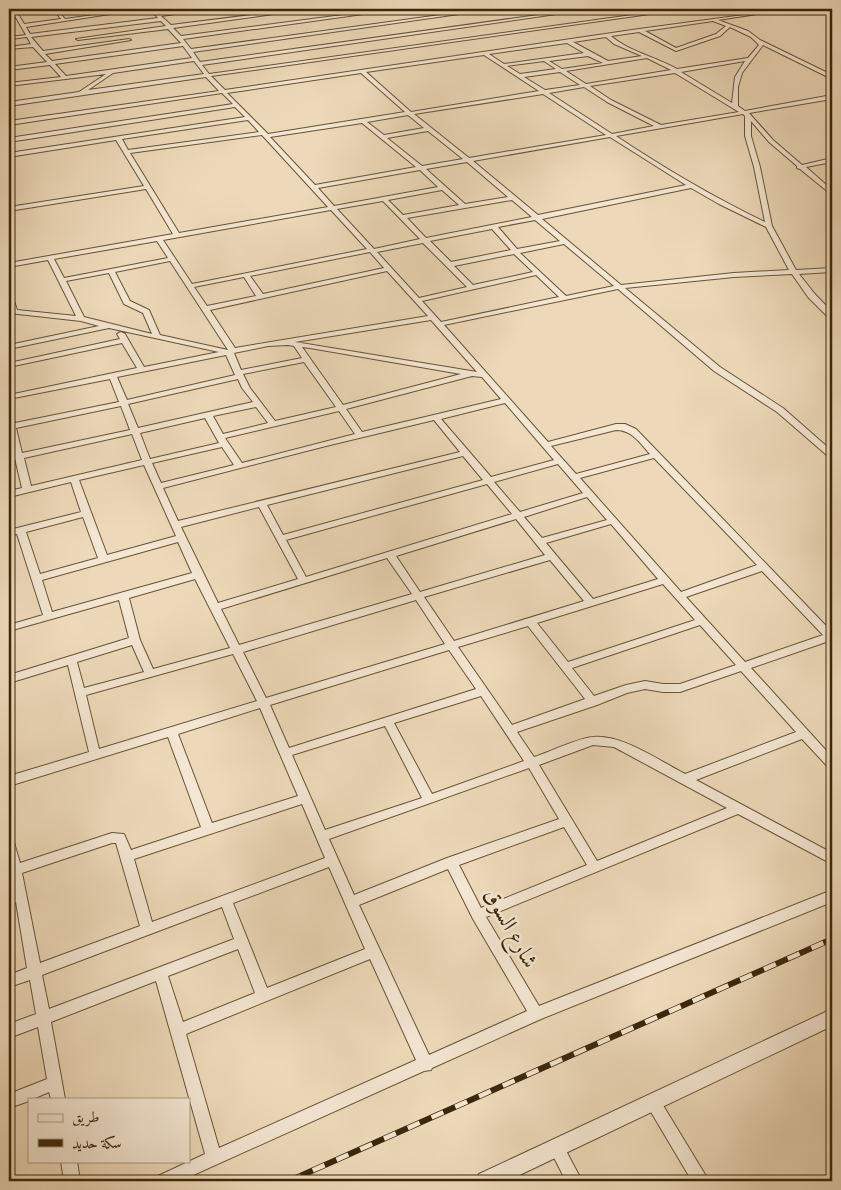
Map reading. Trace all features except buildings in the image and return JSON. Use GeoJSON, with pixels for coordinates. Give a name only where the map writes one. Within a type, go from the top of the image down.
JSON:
{"type":"FeatureCollection","features":[{"type":"Feature","properties":{"kind":"street"},"geometry":{"type":"LineString","coordinates":[[9,9],[13,9],[27,36],[34,45],[65,78]]}},
{"type":"Feature","properties":{"kind":"street"},"geometry":{"type":"LineString","coordinates":[[56,9],[64,20]]}},
{"type":"Feature","properties":{"kind":"street"},"geometry":{"type":"LineString","coordinates":[[76,12],[104,9],[118,24]]}},
{"type":"Feature","properties":{"kind":"street"},"geometry":{"type":"LineString","coordinates":[[152,9],[170,26],[208,76],[418,300],[505,401],[832,764]]}},
{"type":"Feature","properties":{"kind":"street"},"geometry":{"type":"LineString","coordinates":[[9,38],[118,24],[207,9]]}},
{"type":"Feature","properties":{"kind":"street"},"geometry":{"type":"LineString","coordinates":[[78,39],[124,34],[243,15],[307,9]]}},
{"type":"Feature","properties":{"kind":"street"},"geometry":{"type":"LineString","coordinates":[[180,38],[397,9]]}},
{"type":"Feature","properties":{"kind":"street"},"geometry":{"type":"LineString","coordinates":[[189,51],[488,9],[494,11]]}},
{"type":"Feature","properties":{"kind":"street"},"geometry":{"type":"LineString","coordinates":[[532,9],[543,15]]}},
{"type":"Feature","properties":{"kind":"street"},"geometry":{"type":"LineString","coordinates":[[199,64],[571,10],[589,9]]}},
{"type":"Feature","properties":{"kind":"street"},"geometry":{"type":"LineString","coordinates":[[652,9],[667,16]]}},
{"type":"Feature","properties":{"kind":"street"},"geometry":{"type":"LineString","coordinates":[[9,104],[683,9]]}},
{"type":"Feature","properties":{"kind":"street"},"geometry":{"type":"LineString","coordinates":[[736,9],[748,14]]}},
{"type":"Feature","properties":{"kind":"street"},"geometry":{"type":"LineString","coordinates":[[9,123],[568,41],[607,32],[614,34],[787,9]]}},
{"type":"Feature","properties":{"kind":"street"},"geometry":{"type":"LineString","coordinates":[[571,10],[600,26]]}},
{"type":"Feature","properties":{"kind":"street"},"geometry":{"type":"LineString","coordinates":[[59,14],[67,13]]}},
{"type":"Feature","properties":{"kind":"street"},"geometry":{"type":"LineString","coordinates":[[272,13],[283,24]]}},
{"type":"Feature","properties":{"kind":"street"},"geometry":{"type":"LineString","coordinates":[[325,13],[382,57]]}},
{"type":"Feature","properties":{"kind":"street"},"geometry":{"type":"LineString","coordinates":[[22,26],[108,14]]}},
{"type":"Feature","properties":{"kind":"street"},"geometry":{"type":"LineString","coordinates":[[410,14],[458,46]]}},
{"type":"Feature","properties":{"kind":"street"},"geometry":{"type":"LineString","coordinates":[[243,15],[303,69]]}},
{"type":"Feature","properties":{"kind":"street"},"geometry":{"type":"LineString","coordinates":[[501,17],[531,36]]}},
{"type":"Feature","properties":{"kind":"street"},"geometry":{"type":"LineString","coordinates":[[9,20],[18,19]]}},
{"type":"Feature","properties":{"kind":"street"},"geometry":{"type":"LineString","coordinates":[[675,20],[683,24]]}},
{"type":"Feature","properties":{"kind":"street"},"geometry":{"type":"LineString","coordinates":[[712,20],[740,30],[758,41],[832,76]]}},
{"type":"Feature","properties":{"kind":"street"},"geometry":{"type":"LineString","coordinates":[[519,76],[613,63],[648,56],[665,57],[676,50],[718,35],[730,26]]}},
{"type":"Feature","properties":{"kind":"street"},"geometry":{"type":"LineString","coordinates":[[68,30],[93,57]]}},
{"type":"Feature","properties":{"kind":"street"},"geometry":{"type":"LineString","coordinates":[[639,30],[676,50]]}},
{"type":"Feature","properties":{"kind":"street"},"geometry":{"type":"LineString","coordinates":[[607,32],[616,43],[648,56]]}},
{"type":"Feature","properties":{"kind":"street"},"geometry":{"type":"LineString","coordinates":[[124,34],[148,66]]}},
{"type":"Feature","properties":{"kind":"street"},"geometry":{"type":"LineString","coordinates":[[41,53],[129,40]]}},
{"type":"Feature","properties":{"kind":"street"},"geometry":{"type":"LineString","coordinates":[[537,40],[544,44]]}},
{"type":"Feature","properties":{"kind":"street"},"geometry":{"type":"LineString","coordinates":[[568,41],[604,62],[613,63]]}},
{"type":"Feature","properties":{"kind":"street"},"geometry":{"type":"LineString","coordinates":[[736,108],[734,88],[742,68],[761,46],[758,41]]}},
{"type":"Feature","properties":{"kind":"street"},"geometry":{"type":"LineString","coordinates":[[9,69],[184,44]]}},
{"type":"Feature","properties":{"kind":"street"},"geometry":{"type":"LineString","coordinates":[[9,48],[34,45]]}},
{"type":"Feature","properties":{"kind":"street"},"geometry":{"type":"LineString","coordinates":[[329,46],[343,57]]}},
{"type":"Feature","properties":{"kind":"street"},"geometry":{"type":"LineString","coordinates":[[463,50],[469,55]]}},
{"type":"Feature","properties":{"kind":"street"},"geometry":{"type":"LineString","coordinates":[[484,52],[611,136],[692,186],[769,226]]}},
{"type":"Feature","properties":{"kind":"street"},"geometry":{"type":"LineString","coordinates":[[504,66],[589,54]]}},
{"type":"Feature","properties":{"kind":"street"},"geometry":{"type":"LineString","coordinates":[[665,57],[676,71],[746,114],[771,141],[832,193]]}},
{"type":"Feature","properties":{"kind":"street"},"geometry":{"type":"LineString","coordinates":[[9,85],[195,59]]}},
{"type":"Feature","properties":{"kind":"street"},"geometry":{"type":"LineString","coordinates":[[127,152],[363,121],[751,59]]}},
{"type":"Feature","properties":{"kind":"street"},"geometry":{"type":"LineString","coordinates":[[545,60],[609,101],[660,127]]}},
{"type":"Feature","properties":{"kind":"street"},"geometry":{"type":"LineString","coordinates":[[387,62],[393,66]]}},
{"type":"Feature","properties":{"kind":"street"},"geometry":{"type":"LineString","coordinates":[[362,71],[409,114],[469,161],[563,242],[717,369],[780,410],[832,455]]}},
{"type":"Feature","properties":{"kind":"street"},"geometry":{"type":"LineString","coordinates":[[82,93],[112,72]]}},
{"type":"Feature","properties":{"kind":"street"},"geometry":{"type":"LineString","coordinates":[[308,74],[313,78]]}},
{"type":"Feature","properties":{"kind":"street"},"geometry":{"type":"LineString","coordinates":[[71,95],[75,101]]}},
{"type":"Feature","properties":{"kind":"street"},"geometry":{"type":"LineString","coordinates":[[314,188],[660,127],[746,114],[832,97]]}},
{"type":"Feature","properties":{"kind":"street"},"geometry":{"type":"LineString","coordinates":[[9,140],[237,105]]}},
{"type":"Feature","properties":{"kind":"street"},"geometry":{"type":"LineString","coordinates":[[79,107],[83,113]]}},
{"type":"Feature","properties":{"kind":"street"},"geometry":{"type":"LineString","coordinates":[[746,114],[748,136],[757,167],[769,226],[793,271],[811,295],[832,316]]}},
{"type":"Feature","properties":{"kind":"street"},"geometry":{"type":"LineString","coordinates":[[9,155],[249,118]]}},
{"type":"Feature","properties":{"kind":"street"},"geometry":{"type":"LineString","coordinates":[[363,121],[422,169],[463,206]]}},
{"type":"Feature","properties":{"kind":"street"},"geometry":{"type":"LineString","coordinates":[[117,123],[128,136]]}},
{"type":"Feature","properties":{"kind":"street"},"geometry":{"type":"LineString","coordinates":[[196,126],[201,131]]}},
{"type":"Feature","properties":{"kind":"street"},"geometry":{"type":"LineString","coordinates":[[381,137],[430,130]]}},
{"type":"Feature","properties":{"kind":"street"},"geometry":{"type":"LineString","coordinates":[[206,136],[211,141]]}},
{"type":"Feature","properties":{"kind":"street"},"geometry":{"type":"LineString","coordinates":[[118,138],[177,235]]}},
{"type":"Feature","properties":{"kind":"street"},"geometry":{"type":"LineString","coordinates":[[800,167],[832,160]]}},
{"type":"Feature","properties":{"kind":"street"},"geometry":{"type":"LineString","coordinates":[[190,286],[537,219],[692,186]]}},
{"type":"Feature","properties":{"kind":"street"},"geometry":{"type":"LineString","coordinates":[[9,209],[148,187]]}},
{"type":"Feature","properties":{"kind":"street"},"geometry":{"type":"LineString","coordinates":[[9,265],[444,188]]}},
{"type":"Feature","properties":{"kind":"street"},"geometry":{"type":"LineString","coordinates":[[402,218],[512,198]]}},
{"type":"Feature","properties":{"kind":"street"},"geometry":{"type":"LineString","coordinates":[[384,200],[472,288]]}},
{"type":"Feature","properties":{"kind":"street"},"geometry":{"type":"LineString","coordinates":[[494,227],[515,251],[564,298]]}},
{"type":"Feature","properties":{"kind":"street"},"geometry":{"type":"LineString","coordinates":[[158,238],[206,309],[231,351],[239,375],[257,404],[273,424]]}},
{"type":"Feature","properties":{"kind":"street"},"geometry":{"type":"LineString","coordinates":[[448,265],[563,242]]}},
{"type":"Feature","properties":{"kind":"street"},"geometry":{"type":"LineString","coordinates":[[50,258],[81,319]]}},
{"type":"Feature","properties":{"kind":"street"},"geometry":{"type":"LineString","coordinates":[[62,280],[172,259]]}},
{"type":"Feature","properties":{"kind":"street"},"geometry":{"type":"LineString","coordinates":[[206,309],[389,269]]}},
{"type":"Feature","properties":{"kind":"street"},"geometry":{"type":"LineString","coordinates":[[9,397],[268,344],[436,321],[618,287],[793,271],[832,270]]}},
{"type":"Feature","properties":{"kind":"street"},"geometry":{"type":"LineString","coordinates":[[111,271],[127,302],[146,312],[158,337]]}},
{"type":"Feature","properties":{"kind":"street"},"geometry":{"type":"LineString","coordinates":[[418,300],[538,273]]}},
{"type":"Feature","properties":{"kind":"street"},"geometry":{"type":"LineString","coordinates":[[246,276],[261,297]]}},
{"type":"Feature","properties":{"kind":"street"},"geometry":{"type":"LineString","coordinates":[[9,298],[11,311],[81,319],[158,337],[231,351]]}},
{"type":"Feature","properties":{"kind":"street"},"geometry":{"type":"LineString","coordinates":[[114,326],[142,370]]}},
{"type":"Feature","properties":{"kind":"street"},"geometry":{"type":"LineString","coordinates":[[9,346],[114,326]]}},
{"type":"Feature","properties":{"kind":"street"},"geometry":{"type":"LineString","coordinates":[[9,365],[124,340]]}},
{"type":"Feature","properties":{"kind":"street"},"geometry":{"type":"LineString","coordinates":[[268,344],[296,344],[482,375]]}},
{"type":"Feature","properties":{"kind":"street"},"geometry":{"type":"LineString","coordinates":[[296,344],[360,436]]}},
{"type":"Feature","properties":{"kind":"street"},"geometry":{"type":"LineString","coordinates":[[26,490],[10,421],[124,403],[306,359]]}},
{"type":"Feature","properties":{"kind":"street"},"geometry":{"type":"LineString","coordinates":[[9,494],[147,462],[273,424],[472,373]]}},
{"type":"Feature","properties":{"kind":"street"},"geometry":{"type":"LineString","coordinates":[[114,376],[147,462],[175,525],[214,608],[264,704],[332,861],[426,1065]]}},
{"type":"Feature","properties":{"kind":"street"},"geometry":{"type":"LineString","coordinates":[[158,487],[505,401]]}},
{"type":"Feature","properties":{"kind":"street"},"geometry":{"type":"LineString","coordinates":[[18,457],[257,404]]}},
{"type":"Feature","properties":{"kind":"street"},"geometry":{"type":"LineString","coordinates":[[208,415],[240,466]]}},
{"type":"Feature","properties":{"kind":"street"},"geometry":{"type":"LineString","coordinates":[[436,418],[591,603]]}},
{"type":"Feature","properties":{"kind":"street"},"geometry":{"type":"LineString","coordinates":[[510,730],[645,685],[680,688],[832,637],[762,567],[633,431],[616,427],[545,445]]}},
{"type":"Feature","properties":{"kind":"street"},"geometry":{"type":"LineString","coordinates":[[175,525],[466,453]]}},
{"type":"Feature","properties":{"kind":"street"},"geometry":{"type":"LineString","coordinates":[[573,477],[656,456]]}},
{"type":"Feature","properties":{"kind":"street"},"geometry":{"type":"LineString","coordinates":[[280,539],[559,461]]}},
{"type":"Feature","properties":{"kind":"street"},"geometry":{"type":"LineString","coordinates":[[74,479],[104,560]]}},
{"type":"Feature","properties":{"kind":"street"},"geometry":{"type":"LineString","coordinates":[[214,608],[588,494]]}},
{"type":"Feature","properties":{"kind":"street"},"geometry":{"type":"LineString","coordinates":[[262,504],[303,580]]}},
{"type":"Feature","properties":{"kind":"street"},"geometry":{"type":"LineString","coordinates":[[9,533],[87,513]]}},
{"type":"Feature","properties":{"kind":"street"},"geometry":{"type":"LineString","coordinates":[[540,542],[612,520]]}},
{"type":"Feature","properties":{"kind":"street"},"geometry":{"type":"LineString","coordinates":[[21,530],[48,616]]}},
{"type":"Feature","properties":{"kind":"street"},"geometry":{"type":"LineString","coordinates":[[37,578],[181,538]]}},
{"type":"Feature","properties":{"kind":"street"},"geometry":{"type":"LineString","coordinates":[[390,554],[532,762],[595,868]]}},
{"type":"Feature","properties":{"kind":"street"},"geometry":{"type":"LineString","coordinates":[[80,693],[236,650],[552,556]]}},
{"type":"Feature","properties":{"kind":"street"},"geometry":{"type":"LineString","coordinates":[[680,596],[762,567]]}},
{"type":"Feature","properties":{"kind":"street"},"geometry":{"type":"LineString","coordinates":[[9,628],[198,575]]}},
{"type":"Feature","properties":{"kind":"street"},"geometry":{"type":"LineString","coordinates":[[9,781],[665,580]]}},
{"type":"Feature","properties":{"kind":"street"},"geometry":{"type":"LineString","coordinates":[[123,596],[135,640],[150,674]]}},
{"type":"Feature","properties":{"kind":"street"},"geometry":{"type":"LineString","coordinates":[[566,666],[702,621]]}},
{"type":"Feature","properties":{"kind":"street"},"geometry":{"type":"LineString","coordinates":[[531,622],[593,702]]}},
{"type":"Feature","properties":{"kind":"street"},"geometry":{"type":"LineString","coordinates":[[9,679],[135,640]]}},
{"type":"Feature","properties":{"kind":"street"},"geometry":{"type":"LineString","coordinates":[[72,661],[95,755]]}},
{"type":"Feature","properties":{"kind":"street"},"geometry":{"type":"LineString","coordinates":[[286,753],[484,691]]}},
{"type":"Feature","properties":{"kind":"street"},"geometry":{"type":"LineString","coordinates":[[388,722],[429,800]]}},
{"type":"Feature","properties":{"kind":"street"},"geometry":{"type":"LineString","coordinates":[[171,732],[208,830]]}},
{"type":"Feature","properties":{"kind":"street"},"geometry":{"type":"LineString","coordinates":[[686,779],[805,733]]}},
{"type":"Feature","properties":{"kind":"street"},"geometry":{"type":"LineString","coordinates":[[322,836],[429,800],[592,740],[608,741],[686,779],[832,859]]}},
{"type":"Feature","properties":{"kind":"street"},"geometry":{"type":"LineString","coordinates":[[127,856],[306,798]]}},
{"type":"Feature","properties":{"kind":"street"},"geometry":{"type":"LineString","coordinates":[[478,915],[739,808]]}},
{"type":"Feature","properties":{"kind":"street"},"geometry":{"type":"LineString","coordinates":[[351,902],[451,862],[567,821]]}},
{"type":"Feature","properties":{"kind":"street"},"geometry":{"type":"LineString","coordinates":[[15,870],[114,838],[120,838],[148,930]]}},
{"type":"Feature","properties":{"kind":"street"},"geometry":{"type":"LineString","coordinates":[[9,843],[15,870],[15,897],[36,972],[58,1098]]}},
{"type":"Feature","properties":{"kind":"street"},"geometry":{"type":"LineString","coordinates":[[9,981],[332,861]]}},
{"type":"Feature","properties":{"kind":"street","name":"شارع السوق"},"geometry":{"type":"LineString","coordinates":[[451,862],[478,915],[536,1014]]}},
{"type":"Feature","properties":{"kind":"street"},"geometry":{"type":"LineString","coordinates":[[163,1181],[426,1065],[536,1014],[832,896]]}},
{"type":"Feature","properties":{"kind":"street"},"geometry":{"type":"LineString","coordinates":[[226,901],[263,995]]}},
{"type":"Feature","properties":{"kind":"street"},"geometry":{"type":"LineString","coordinates":[[9,1031],[242,942]]}},
{"type":"Feature","properties":{"kind":"street"},"geometry":{"type":"LineString","coordinates":[[178,1030],[373,952]]}},
{"type":"Feature","properties":{"kind":"street"},"geometry":{"type":"LineString","coordinates":[[160,973],[214,1159]]}},
{"type":"Feature","properties":{"kind":"street"},"geometry":{"type":"LineString","coordinates":[[486,1181],[832,1017]]}},
{"type":"Feature","properties":{"kind":"street"},"geometry":{"type":"LineString","coordinates":[[9,1101],[55,1083]]}},
{"type":"Feature","properties":{"kind":"street"},"geometry":{"type":"LineString","coordinates":[[653,1102],[701,1181]]}},
{"type":"Feature","properties":{"kind":"street"},"geometry":{"type":"LineString","coordinates":[[557,1148],[574,1181]]}},
{"type":"Feature","properties":{"kind":"street"},"geometry":{"type":"LineString","coordinates":[[69,1162],[72,1181]]}},
{"type":"Feature","properties":{"kind":"railway"},"geometry":{"type":"LineString","coordinates":[[289,1181],[832,939]]}}]}
